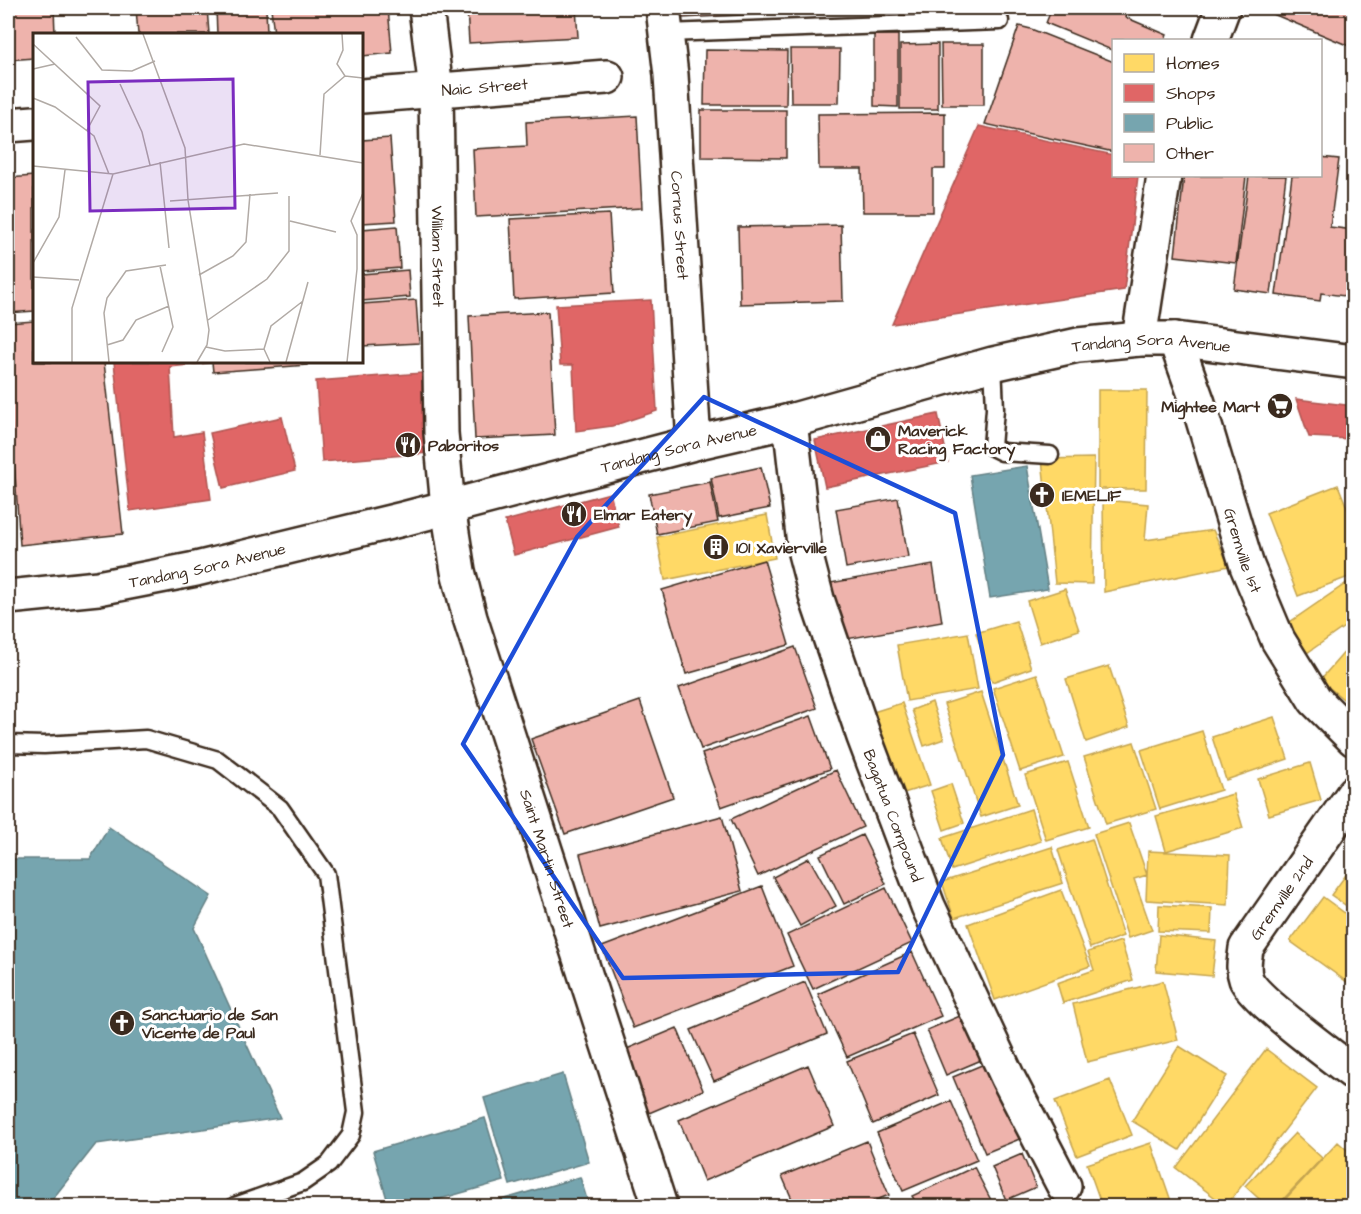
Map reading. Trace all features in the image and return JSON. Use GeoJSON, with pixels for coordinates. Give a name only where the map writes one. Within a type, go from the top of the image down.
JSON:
{"type":"FeatureCollection","features":[{"type":"Feature","properties":{"kind":"street","name":"William Street"},"geometry":{"type":"LineString","coordinates":[[426,8],[436,90],[441,433],[448,507]]}},
{"type":"Feature","properties":{"kind":"street"},"geometry":{"type":"LineString","coordinates":[[1211,39],[1223,8]]}},
{"type":"Feature","properties":{"kind":"street","name":"Cornus Street"},"geometry":{"type":"LineString","coordinates":[[665,20],[671,75],[694,443]]}},
{"type":"Feature","properties":{"kind":"street","name":"Naic Street"},"geometry":{"type":"LineString","coordinates":[[363,96],[607,77]]}},
{"type":"Feature","properties":{"kind":"street"},"geometry":{"type":"LineString","coordinates":[[8,125],[33,123]]}},
{"type":"Feature","properties":{"kind":"street"},"geometry":{"type":"LineString","coordinates":[[1138,339],[1164,177]]}},
{"type":"Feature","properties":{"kind":"street","name":"Tandang Sora Avenue"},"geometry":{"type":"LineString","coordinates":[[8,597],[98,588],[196,569],[694,443],[790,421],[993,364],[1078,345],[1138,339],[1175,339],[1353,362]]}},
{"type":"Feature","properties":{"kind":"street","name":"Gremville 1st"},"geometry":{"type":"LineString","coordinates":[[1175,339],[1198,403],[1247,566],[1278,640],[1315,700],[1353,739]]}},
{"type":"Feature","properties":{"kind":"street","name":"Bagatua Compound"},"geometry":{"type":"LineString","coordinates":[[790,421],[805,553],[817,599],[864,737],[928,906],[1008,1078],[1064,1186]]}},
{"type":"Feature","properties":{"kind":"street","name":"Saint Martin Street"},"geometry":{"type":"LineString","coordinates":[[448,507],[458,571],[470,618],[660,1206]]}},
{"type":"Feature","properties":{"kind":"street","name":"Gremville 2nd"},"geometry":{"type":"LineString","coordinates":[[1353,793],[1246,948],[1243,968],[1247,982],[1260,997],[1353,1073]]}},
{"type":"Feature","properties":{"kind":"lane"},"geometry":{"type":"LineString","coordinates":[[665,20],[1000,21]]}},
{"type":"Feature","properties":{"kind":"lane"},"geometry":{"type":"LineString","coordinates":[[993,364],[995,409],[992,447],[1002,452],[1050,455]]}},
{"type":"Feature","properties":{"kind":"lane"},"geometry":{"type":"LineString","coordinates":[[8,744],[44,745],[146,739],[218,760],[280,808],[326,874],[356,1112],[351,1135],[329,1164],[303,1182],[235,1206]]}},
{"type":"Feature","properties":{"kind":"highlighted area"},"geometry":{"type":"Polygon","coordinates":[[[704,397],[955,513],[1003,755],[898,972],[623,978],[463,744],[577,537],[704,397]]]}},
{"type":"Feature","properties":{"kind":"building: Homes"},"geometry":{"type":"Polygon","coordinates":[[[1098,390],[1147,390],[1146,489],[1098,489],[1098,390]]]}},
{"type":"Feature","properties":{"kind":"building: Homes"},"geometry":{"type":"Polygon","coordinates":[[[1094,458],[1092,584],[1055,583],[1042,459],[1094,458]]]}},
{"type":"Feature","properties":{"kind":"building: Homes"},"geometry":{"type":"Polygon","coordinates":[[[1338,485],[1354,525],[1354,575],[1298,596],[1266,513],[1338,485]]]}},
{"type":"Feature","properties":{"kind":"building: Homes"},"geometry":{"type":"Polygon","coordinates":[[[1103,500],[1148,504],[1145,540],[1213,530],[1229,566],[1104,592],[1103,500]]]}},
{"type":"Feature","properties":{"kind":"building: Homes","name":"101 Xavierville"},"geometry":{"type":"Polygon","coordinates":[[[767,515],[775,558],[665,580],[657,537],[767,515]]]}},
{"type":"Feature","properties":{"kind":"building: Homes"},"geometry":{"type":"Polygon","coordinates":[[[1354,578],[1354,620],[1307,653],[1287,624],[1354,578]]]}},
{"type":"Feature","properties":{"kind":"building: Homes"},"geometry":{"type":"Polygon","coordinates":[[[1065,589],[1079,630],[1040,643],[1027,601],[1065,589]]]}},
{"type":"Feature","properties":{"kind":"building: Homes"},"geometry":{"type":"Polygon","coordinates":[[[1016,621],[1031,668],[992,682],[976,633],[1016,621]]]}},
{"type":"Feature","properties":{"kind":"building: Homes"},"geometry":{"type":"Polygon","coordinates":[[[968,633],[978,689],[907,701],[897,645],[968,633]]]}},
{"type":"Feature","properties":{"kind":"building: Homes"},"geometry":{"type":"Polygon","coordinates":[[[1354,641],[1354,708],[1320,680],[1354,641]]]}},
{"type":"Feature","properties":{"kind":"building: Homes"},"geometry":{"type":"Polygon","coordinates":[[[1109,666],[1129,727],[1086,742],[1066,679],[1109,666]]]}},
{"type":"Feature","properties":{"kind":"building: Homes"},"geometry":{"type":"Polygon","coordinates":[[[1037,674],[1064,757],[1020,771],[993,688],[1037,674]]]}},
{"type":"Feature","properties":{"kind":"building: Homes"},"geometry":{"type":"Polygon","coordinates":[[[981,692],[1018,805],[981,817],[944,704],[981,692]]]}},
{"type":"Feature","properties":{"kind":"building: Homes"},"geometry":{"type":"Polygon","coordinates":[[[932,702],[944,739],[924,746],[912,710],[932,702]]]}},
{"type":"Feature","properties":{"kind":"building: Homes"},"geometry":{"type":"Polygon","coordinates":[[[902,703],[930,785],[897,795],[870,713],[902,703]]]}},
{"type":"Feature","properties":{"kind":"building: Homes"},"geometry":{"type":"Polygon","coordinates":[[[1274,717],[1288,759],[1226,780],[1212,737],[1274,717]]]}},
{"type":"Feature","properties":{"kind":"building: Homes"},"geometry":{"type":"Polygon","coordinates":[[[1202,731],[1221,790],[1160,809],[1141,750],[1202,731]]]}},
{"type":"Feature","properties":{"kind":"building: Homes"},"geometry":{"type":"Polygon","coordinates":[[[1134,742],[1156,809],[1106,824],[1084,757],[1134,742]]]}},
{"type":"Feature","properties":{"kind":"building: Homes"},"geometry":{"type":"Polygon","coordinates":[[[1068,762],[1089,827],[1046,840],[1025,775],[1068,762]]]}},
{"type":"Feature","properties":{"kind":"building: Homes"},"geometry":{"type":"Polygon","coordinates":[[[1310,763],[1321,800],[1269,815],[1258,779],[1310,763]]]}},
{"type":"Feature","properties":{"kind":"building: Homes"},"geometry":{"type":"Polygon","coordinates":[[[951,784],[964,823],[944,830],[931,791],[951,784]]]}},
{"type":"Feature","properties":{"kind":"building: Homes"},"geometry":{"type":"Polygon","coordinates":[[[1233,794],[1243,828],[1166,851],[1156,816],[1233,794]]]}},
{"type":"Feature","properties":{"kind":"building: Homes"},"geometry":{"type":"Polygon","coordinates":[[[1031,809],[1041,841],[952,870],[942,838],[1031,809]]]}},
{"type":"Feature","properties":{"kind":"building: Homes"},"geometry":{"type":"Polygon","coordinates":[[[1129,823],[1147,875],[1134,879],[1152,930],[1128,938],[1094,834],[1129,823]]]}},
{"type":"Feature","properties":{"kind":"building: Homes"},"geometry":{"type":"Polygon","coordinates":[[[1092,839],[1123,936],[1090,948],[1058,850],[1092,839]]]}},
{"type":"Feature","properties":{"kind":"building: Homes"},"geometry":{"type":"Polygon","coordinates":[[[1052,847],[1063,883],[954,918],[942,882],[1052,847]]]}},
{"type":"Feature","properties":{"kind":"building: Homes"},"geometry":{"type":"Polygon","coordinates":[[[1148,851],[1230,855],[1228,905],[1146,900],[1148,851]]]}},
{"type":"Feature","properties":{"kind":"building: Homes"},"geometry":{"type":"Polygon","coordinates":[[[1354,864],[1354,911],[1331,895],[1354,864]]]}},
{"type":"Feature","properties":{"kind":"building: Homes"},"geometry":{"type":"Polygon","coordinates":[[[1061,890],[1090,966],[995,1000],[968,924],[1061,890]]]}},
{"type":"Feature","properties":{"kind":"building: Homes"},"geometry":{"type":"Polygon","coordinates":[[[1323,897],[1354,920],[1354,987],[1290,941],[1323,897]]]}},
{"type":"Feature","properties":{"kind":"building: Homes"},"geometry":{"type":"Polygon","coordinates":[[[1159,905],[1212,908],[1211,933],[1158,931],[1159,905]]]}},
{"type":"Feature","properties":{"kind":"building: Homes"},"geometry":{"type":"Polygon","coordinates":[[[1159,935],[1216,941],[1212,976],[1156,971],[1159,935]]]}},
{"type":"Feature","properties":{"kind":"building: Homes"},"geometry":{"type":"Polygon","coordinates":[[[1121,941],[1133,980],[1063,1003],[1057,983],[1094,970],[1088,952],[1121,941]]]}},
{"type":"Feature","properties":{"kind":"building: Homes"},"geometry":{"type":"Polygon","coordinates":[[[1163,981],[1178,1040],[1087,1062],[1073,1004],[1163,981]]]}},
{"type":"Feature","properties":{"kind":"building: Homes"},"geometry":{"type":"Polygon","coordinates":[[[1179,1046],[1227,1076],[1180,1150],[1132,1121],[1179,1046]]]}},
{"type":"Feature","properties":{"kind":"building: Homes"},"geometry":{"type":"Polygon","coordinates":[[[1266,1049],[1317,1088],[1226,1206],[1176,1168],[1266,1049]]]}},
{"type":"Feature","properties":{"kind":"building: Homes"},"geometry":{"type":"Polygon","coordinates":[[[1110,1080],[1132,1135],[1077,1156],[1055,1101],[1110,1080]]]}},
{"type":"Feature","properties":{"kind":"building: Homes"},"geometry":{"type":"Polygon","coordinates":[[[1295,1133],[1322,1158],[1277,1206],[1267,1206],[1245,1186],[1295,1133]]]}},
{"type":"Feature","properties":{"kind":"building: Homes"},"geometry":{"type":"Polygon","coordinates":[[[1338,1142],[1354,1156],[1354,1206],[1279,1206],[1338,1142]]]}},
{"type":"Feature","properties":{"kind":"building: Homes"},"geometry":{"type":"Polygon","coordinates":[[[1151,1143],[1172,1204],[1102,1206],[1087,1164],[1151,1143]]]}},
{"type":"Feature","properties":{"kind":"building: Shops"},"geometry":{"type":"Polygon","coordinates":[[[979,126],[1112,155],[1112,177],[1138,177],[1124,290],[892,324],[979,126]]]}},
{"type":"Feature","properties":{"kind":"building: Shops"},"geometry":{"type":"Polygon","coordinates":[[[651,300],[657,411],[612,426],[576,431],[573,365],[560,365],[556,305],[651,300]]]}},
{"type":"Feature","properties":{"kind":"building: Shops"},"geometry":{"type":"Polygon","coordinates":[[[114,363],[207,363],[170,367],[174,437],[202,432],[211,499],[130,511],[114,363]]]}},
{"type":"Feature","properties":{"kind":"building: Shops"},"geometry":{"type":"Polygon","coordinates":[[[422,373],[429,453],[322,462],[316,381],[422,373]]]}},
{"type":"Feature","properties":{"kind":"building: Shops"},"geometry":{"type":"Polygon","coordinates":[[[1296,399],[1354,406],[1354,458],[1351,458],[1351,439],[1309,437],[1296,399]]]}},
{"type":"Feature","properties":{"kind":"building: Shops"},"geometry":{"type":"Polygon","coordinates":[[[938,414],[948,462],[825,487],[815,440],[938,414]]]}},
{"type":"Feature","properties":{"kind":"building: Shops"},"geometry":{"type":"Polygon","coordinates":[[[282,417],[295,471],[223,488],[210,433],[282,417]]]}},
{"type":"Feature","properties":{"kind":"building: Shops"},"geometry":{"type":"Polygon","coordinates":[[[610,493],[619,527],[514,555],[505,521],[610,493]]]}},
{"type":"Feature","properties":{"kind":"building: Shops"},"geometry":{"type":"Polygon","coordinates":[[[8,507],[10,507],[12,550],[8,550],[8,507]]]}},
{"type":"Feature","properties":{"kind":"building: Public"},"geometry":{"type":"Polygon","coordinates":[[[1027,466],[1048,589],[990,598],[970,475],[1027,466]]]}},
{"type":"Feature","properties":{"kind":"building: Public","name":"Sanctuario de San Vicente de Paul"},"geometry":{"type":"Polygon","coordinates":[[[109,827],[211,896],[194,928],[280,1118],[96,1144],[47,1206],[10,1206],[8,1204],[8,859],[90,859],[109,827]]]}},
{"type":"Feature","properties":{"kind":"building: Public"},"geometry":{"type":"Polygon","coordinates":[[[563,1074],[589,1162],[510,1185],[484,1098],[563,1074]]]}},
{"type":"Feature","properties":{"kind":"building: Public"},"geometry":{"type":"Polygon","coordinates":[[[485,1118],[504,1181],[415,1206],[389,1206],[373,1151],[485,1118]]]}},
{"type":"Feature","properties":{"kind":"building: Public"},"geometry":{"type":"Polygon","coordinates":[[[580,1177],[589,1206],[500,1206],[498,1201],[580,1177]]]}},
{"type":"Feature","properties":{"kind":"building: Other"},"geometry":{"type":"Polygon","coordinates":[[[8,8],[54,8],[55,33],[33,33],[33,58],[8,60],[8,8]]]}},
{"type":"Feature","properties":{"kind":"building: Other"},"geometry":{"type":"Polygon","coordinates":[[[136,8],[207,8],[209,33],[138,33],[136,8]]]}},
{"type":"Feature","properties":{"kind":"building: Other"},"geometry":{"type":"Polygon","coordinates":[[[216,8],[266,8],[267,33],[217,33],[216,8]]]}},
{"type":"Feature","properties":{"kind":"building: Other"},"geometry":{"type":"Polygon","coordinates":[[[271,8],[388,8],[392,53],[363,56],[363,33],[274,33],[271,8]]]}},
{"type":"Feature","properties":{"kind":"building: Other"},"geometry":{"type":"Polygon","coordinates":[[[467,8],[576,8],[578,37],[469,43],[467,8]]]}},
{"type":"Feature","properties":{"kind":"building: Other"},"geometry":{"type":"Polygon","coordinates":[[[681,8],[762,8],[763,14],[682,18],[681,8]]]}},
{"type":"Feature","properties":{"kind":"building: Other"},"geometry":{"type":"Polygon","coordinates":[[[768,8],[828,8],[828,11],[768,13],[768,8]]]}},
{"type":"Feature","properties":{"kind":"building: Other"},"geometry":{"type":"Polygon","coordinates":[[[833,8],[896,8],[834,11],[833,8]]]}},
{"type":"Feature","properties":{"kind":"building: Other"},"geometry":{"type":"Polygon","coordinates":[[[920,8],[978,8],[979,13],[920,16],[920,8]]]}},
{"type":"Feature","properties":{"kind":"building: Other"},"geometry":{"type":"Polygon","coordinates":[[[1052,8],[1129,8],[1125,17],[1167,35],[1165,39],[1112,39],[1112,50],[1046,23],[1052,8]]]}},
{"type":"Feature","properties":{"kind":"building: Other"},"geometry":{"type":"Polygon","coordinates":[[[1267,8],[1354,8],[1354,48],[1266,11],[1267,8]]]}},
{"type":"Feature","properties":{"kind":"building: Other"},"geometry":{"type":"Polygon","coordinates":[[[1019,26],[1112,61],[1112,152],[985,124],[1019,26]]]}},
{"type":"Feature","properties":{"kind":"building: Other"},"geometry":{"type":"Polygon","coordinates":[[[874,35],[898,35],[898,107],[874,106],[874,35]]]}},
{"type":"Feature","properties":{"kind":"building: Other"},"geometry":{"type":"Polygon","coordinates":[[[938,44],[938,109],[900,109],[900,45],[938,44]]]}},
{"type":"Feature","properties":{"kind":"building: Other"},"geometry":{"type":"Polygon","coordinates":[[[941,44],[984,44],[984,105],[942,105],[941,44]]]}},
{"type":"Feature","properties":{"kind":"building: Other"},"geometry":{"type":"Polygon","coordinates":[[[790,49],[840,49],[839,103],[791,103],[790,49]]]}},
{"type":"Feature","properties":{"kind":"building: Other"},"geometry":{"type":"Polygon","coordinates":[[[705,50],[787,51],[786,105],[704,105],[705,50]]]}},
{"type":"Feature","properties":{"kind":"building: Other"},"geometry":{"type":"Polygon","coordinates":[[[701,110],[786,110],[786,158],[701,157],[701,110]]]}},
{"type":"Feature","properties":{"kind":"building: Other"},"geometry":{"type":"Polygon","coordinates":[[[945,113],[945,169],[933,169],[933,212],[863,212],[862,169],[819,169],[818,114],[945,113]]]}},
{"type":"Feature","properties":{"kind":"building: Other"},"geometry":{"type":"Polygon","coordinates":[[[637,116],[642,208],[476,217],[473,149],[527,146],[526,122],[637,116]]]}},
{"type":"Feature","properties":{"kind":"building: Other"},"geometry":{"type":"Polygon","coordinates":[[[390,138],[396,221],[363,223],[363,140],[390,138]]]}},
{"type":"Feature","properties":{"kind":"building: Other"},"geometry":{"type":"Polygon","coordinates":[[[1322,157],[1339,159],[1330,227],[1354,230],[1353,297],[1321,293],[1320,301],[1276,295],[1292,177],[1322,177],[1322,157]]]}},
{"type":"Feature","properties":{"kind":"building: Other"},"geometry":{"type":"Polygon","coordinates":[[[33,176],[33,311],[8,313],[8,178],[33,176]]]}},
{"type":"Feature","properties":{"kind":"building: Other"},"geometry":{"type":"Polygon","coordinates":[[[1184,177],[1246,177],[1236,263],[1175,256],[1184,177]]]}},
{"type":"Feature","properties":{"kind":"building: Other"},"geometry":{"type":"Polygon","coordinates":[[[1249,177],[1286,177],[1271,294],[1234,289],[1249,177]]]}},
{"type":"Feature","properties":{"kind":"building: Other"},"geometry":{"type":"Polygon","coordinates":[[[609,214],[614,293],[514,299],[510,219],[609,214]]]}},
{"type":"Feature","properties":{"kind":"building: Other"},"geometry":{"type":"Polygon","coordinates":[[[841,225],[843,301],[740,304],[738,227],[841,225]]]}},
{"type":"Feature","properties":{"kind":"building: Other"},"geometry":{"type":"Polygon","coordinates":[[[397,226],[400,268],[363,271],[363,229],[397,226]]]}},
{"type":"Feature","properties":{"kind":"building: Other"},"geometry":{"type":"Polygon","coordinates":[[[408,270],[410,297],[363,301],[363,274],[408,270]]]}},
{"type":"Feature","properties":{"kind":"building: Other"},"geometry":{"type":"Polygon","coordinates":[[[416,300],[419,343],[363,346],[363,304],[416,300]]]}},
{"type":"Feature","properties":{"kind":"building: Other"},"geometry":{"type":"Polygon","coordinates":[[[548,312],[555,435],[475,439],[469,316],[548,312]]]}},
{"type":"Feature","properties":{"kind":"building: Other"},"geometry":{"type":"Polygon","coordinates":[[[33,321],[33,363],[104,363],[123,534],[20,545],[8,376],[8,323],[33,321]]]}},
{"type":"Feature","properties":{"kind":"building: Other"},"geometry":{"type":"Polygon","coordinates":[[[212,363],[307,363],[307,365],[213,372],[212,363]]]}},
{"type":"Feature","properties":{"kind":"building: Other"},"geometry":{"type":"Polygon","coordinates":[[[761,467],[770,508],[719,518],[711,478],[761,467]]]}},
{"type":"Feature","properties":{"kind":"building: Other"},"geometry":{"type":"Polygon","coordinates":[[[710,482],[718,522],[657,534],[649,494],[710,482]]]}},
{"type":"Feature","properties":{"kind":"building: Other"},"geometry":{"type":"Polygon","coordinates":[[[898,498],[908,557],[846,568],[836,509],[898,498]]]}},
{"type":"Feature","properties":{"kind":"building: Other"},"geometry":{"type":"Polygon","coordinates":[[[764,560],[789,645],[686,674],[662,590],[764,560]]]}},
{"type":"Feature","properties":{"kind":"building: Other"},"geometry":{"type":"Polygon","coordinates":[[[933,565],[942,622],[841,640],[830,583],[933,565]]]}},
{"type":"Feature","properties":{"kind":"building: Other"},"geometry":{"type":"Polygon","coordinates":[[[795,647],[817,708],[701,749],[679,688],[795,647]]]}},
{"type":"Feature","properties":{"kind":"building: Other"},"geometry":{"type":"Polygon","coordinates":[[[640,701],[673,797],[565,834],[531,739],[640,701]]]}},
{"type":"Feature","properties":{"kind":"building: Other"},"geometry":{"type":"Polygon","coordinates":[[[811,716],[830,769],[721,807],[702,754],[811,716]]]}},
{"type":"Feature","properties":{"kind":"building: Other"},"geometry":{"type":"Polygon","coordinates":[[[836,770],[863,827],[758,876],[731,819],[836,770]]]}},
{"type":"Feature","properties":{"kind":"building: Other"},"geometry":{"type":"Polygon","coordinates":[[[722,816],[742,891],[600,929],[580,854],[722,816]]]}},
{"type":"Feature","properties":{"kind":"building: Other"},"geometry":{"type":"Polygon","coordinates":[[[862,835],[886,884],[844,904],[820,855],[862,835]]]}},
{"type":"Feature","properties":{"kind":"building: Other"},"geometry":{"type":"Polygon","coordinates":[[[809,858],[836,906],[800,926],[773,877],[809,858]]]}},
{"type":"Feature","properties":{"kind":"building: Other"},"geometry":{"type":"Polygon","coordinates":[[[762,886],[793,966],[633,1028],[602,947],[762,886]]]}},
{"type":"Feature","properties":{"kind":"building: Other"},"geometry":{"type":"Polygon","coordinates":[[[886,888],[912,943],[813,989],[787,935],[886,888]]]}},
{"type":"Feature","properties":{"kind":"building: Other"},"geometry":{"type":"Polygon","coordinates":[[[912,952],[941,1016],[847,1057],[818,994],[912,952]]]}},
{"type":"Feature","properties":{"kind":"building: Other"},"geometry":{"type":"Polygon","coordinates":[[[805,982],[827,1034],[714,1081],[691,1030],[805,982]]]}},
{"type":"Feature","properties":{"kind":"building: Other"},"geometry":{"type":"Polygon","coordinates":[[[967,1013],[986,1058],[946,1075],[927,1030],[967,1013]]]}},
{"type":"Feature","properties":{"kind":"building: Other"},"geometry":{"type":"Polygon","coordinates":[[[677,1028],[703,1090],[649,1113],[622,1051],[677,1028]]]}},
{"type":"Feature","properties":{"kind":"building: Other"},"geometry":{"type":"Polygon","coordinates":[[[913,1034],[939,1095],[873,1124],[847,1061],[913,1034]]]}},
{"type":"Feature","properties":{"kind":"building: Other"},"geometry":{"type":"Polygon","coordinates":[[[989,1062],[1022,1138],[985,1153],[953,1077],[989,1062]]]}},
{"type":"Feature","properties":{"kind":"building: Other"},"geometry":{"type":"Polygon","coordinates":[[[808,1065],[834,1126],[704,1181],[679,1120],[808,1065]]]}},
{"type":"Feature","properties":{"kind":"building: Other"},"geometry":{"type":"Polygon","coordinates":[[[951,1101],[977,1160],[903,1191],[877,1133],[951,1101]]]}},
{"type":"Feature","properties":{"kind":"building: Other"},"geometry":{"type":"Polygon","coordinates":[[[867,1141],[889,1195],[861,1206],[795,1206],[782,1176],[867,1141]]]}},
{"type":"Feature","properties":{"kind":"building: Other"},"geometry":{"type":"Polygon","coordinates":[[[1022,1154],[1036,1187],[1006,1200],[992,1167],[1022,1154]]]}},
{"type":"Feature","properties":{"kind":"building: Other"},"geometry":{"type":"Polygon","coordinates":[[[974,1167],[994,1206],[918,1206],[912,1196],[974,1167]]]}},
{"type":"Feature","properties":{"kind":"place","name":"Mightee Mart"},"geometry":{"type":"Point","coordinates":[1280,406]}},
{"type":"Feature","properties":{"kind":"place","name":"Maverick Racing Factory"},"geometry":{"type":"Point","coordinates":[878,439]}},
{"type":"Feature","properties":{"kind":"place","name":"Paboritos"},"geometry":{"type":"Point","coordinates":[408,445]}},
{"type":"Feature","properties":{"kind":"place","name":"IEMELIF"},"geometry":{"type":"Point","coordinates":[1042,495]}},
{"type":"Feature","properties":{"kind":"place","name":"Elmar Eatery"},"geometry":{"type":"Point","coordinates":[574,514]}},
{"type":"Feature","properties":{"kind":"place","name":"101 Xavierville"},"geometry":{"type":"Point","coordinates":[716,547]}},
{"type":"Feature","properties":{"kind":"place","name":"Sanctuario de San Vicente de Paul"},"geometry":{"type":"Point","coordinates":[122,1023]}}]}
